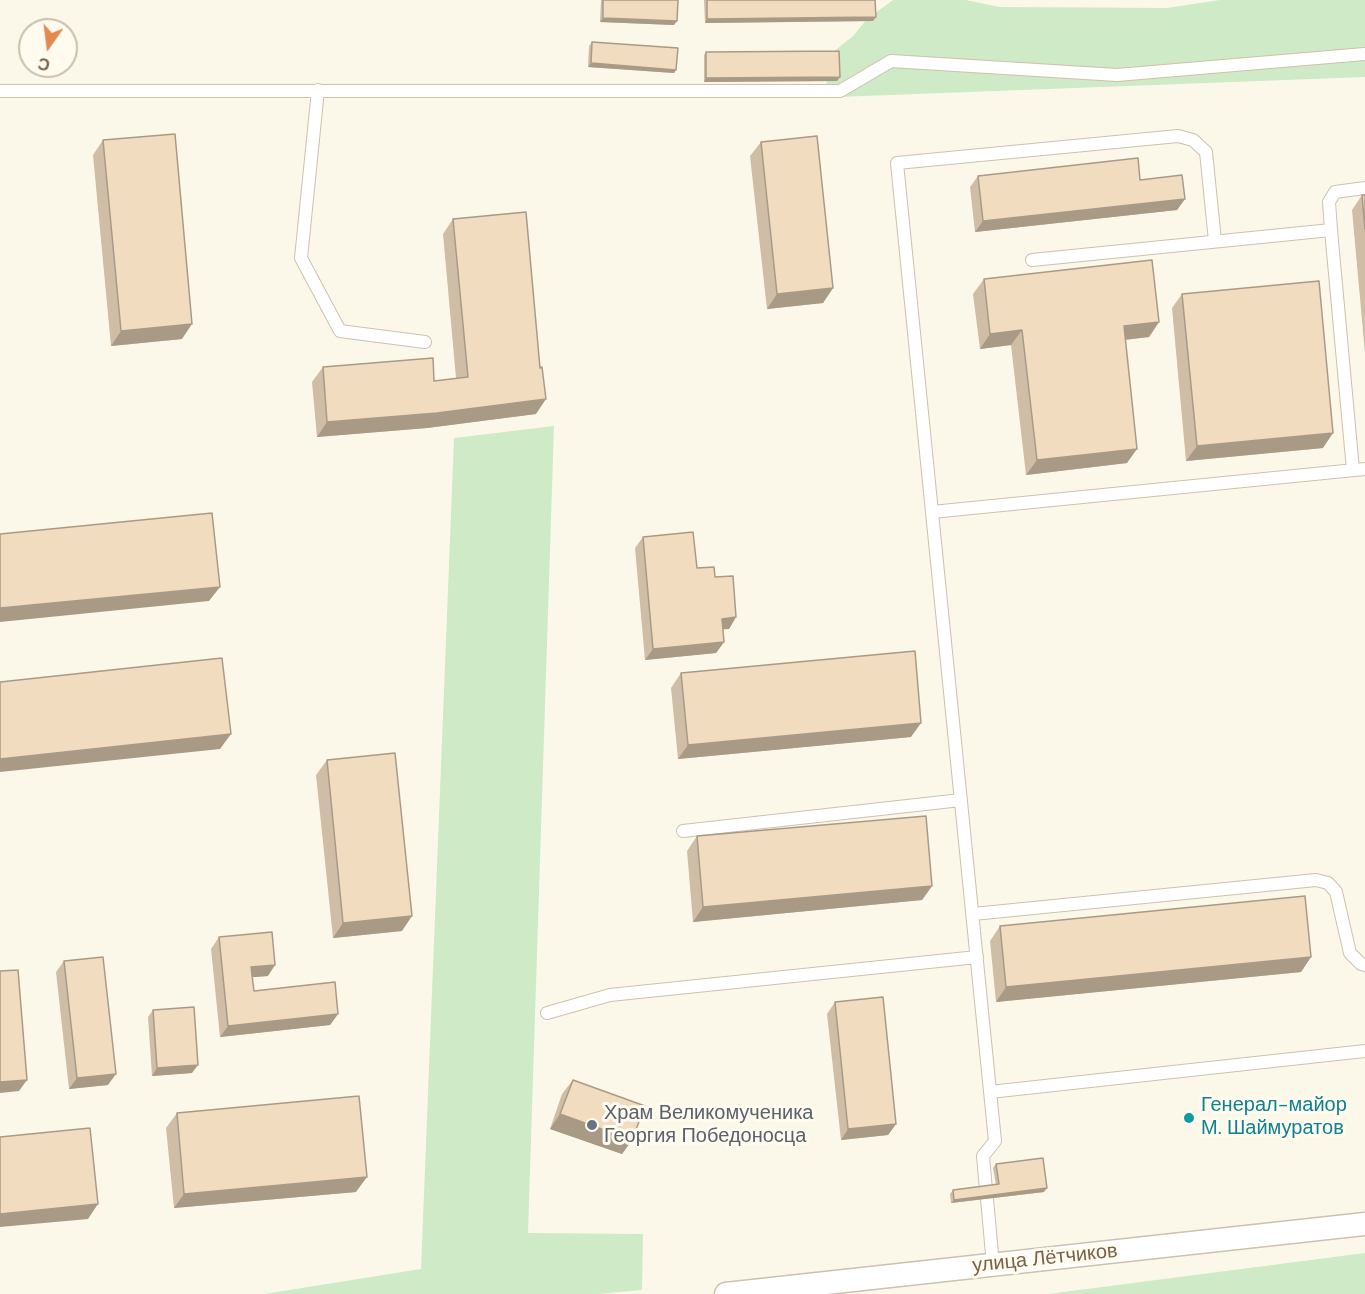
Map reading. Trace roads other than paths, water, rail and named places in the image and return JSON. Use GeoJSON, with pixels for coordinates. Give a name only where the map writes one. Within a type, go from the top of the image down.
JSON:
{"type":"FeatureCollection","features":[{"type":"Feature","properties":{"kind":"street","name":"улица Лётчиков"},"geometry":{"type":"LineString","coordinates":[[726,1294],[1365,1224]]}},
{"type":"Feature","properties":{"kind":"lane"},"geometry":{"type":"LineString","coordinates":[[0,91],[840,91],[891,61],[1117,75],[1365,54]]}},
{"type":"Feature","properties":{"kind":"lane"},"geometry":{"type":"LineString","coordinates":[[318,90],[301,258],[340,331],[425,342]]}},
{"type":"Feature","properties":{"kind":"lane"},"geometry":{"type":"LineString","coordinates":[[993,1265],[983,1156],[995,1141],[897,163],[1178,136],[1193,140],[1206,152],[1215,242]]}},
{"type":"Feature","properties":{"kind":"lane"},"geometry":{"type":"LineString","coordinates":[[932,512],[1359,470],[1329,202],[1335,192],[1365,188]]}},
{"type":"Feature","properties":{"kind":"lane"},"geometry":{"type":"LineString","coordinates":[[1032,260],[1331,230]]}},
{"type":"Feature","properties":{"kind":"lane"},"geometry":{"type":"LineString","coordinates":[[683,831],[961,800]]}},
{"type":"Feature","properties":{"kind":"lane"},"geometry":{"type":"LineString","coordinates":[[973,914],[1316,880],[1328,883],[1336,892],[1350,953],[1360,964],[1365,965]]}},
{"type":"Feature","properties":{"kind":"lane"},"geometry":{"type":"LineString","coordinates":[[547,1013],[610,995],[977,957]]}},
{"type":"Feature","properties":{"kind":"lane"},"geometry":{"type":"LineString","coordinates":[[990,1092],[1365,1051]]}},
{"type":"Feature","properties":{"kind":"place","name":"Генерал-майор М. Шаймуратов"},"geometry":{"type":"Point","coordinates":[1189,1118]}},
{"type":"Feature","properties":{"kind":"place","name":"Храм Великомученика Георгия Победоносца"},"geometry":{"type":"Point","coordinates":[592,1125]}}]}
